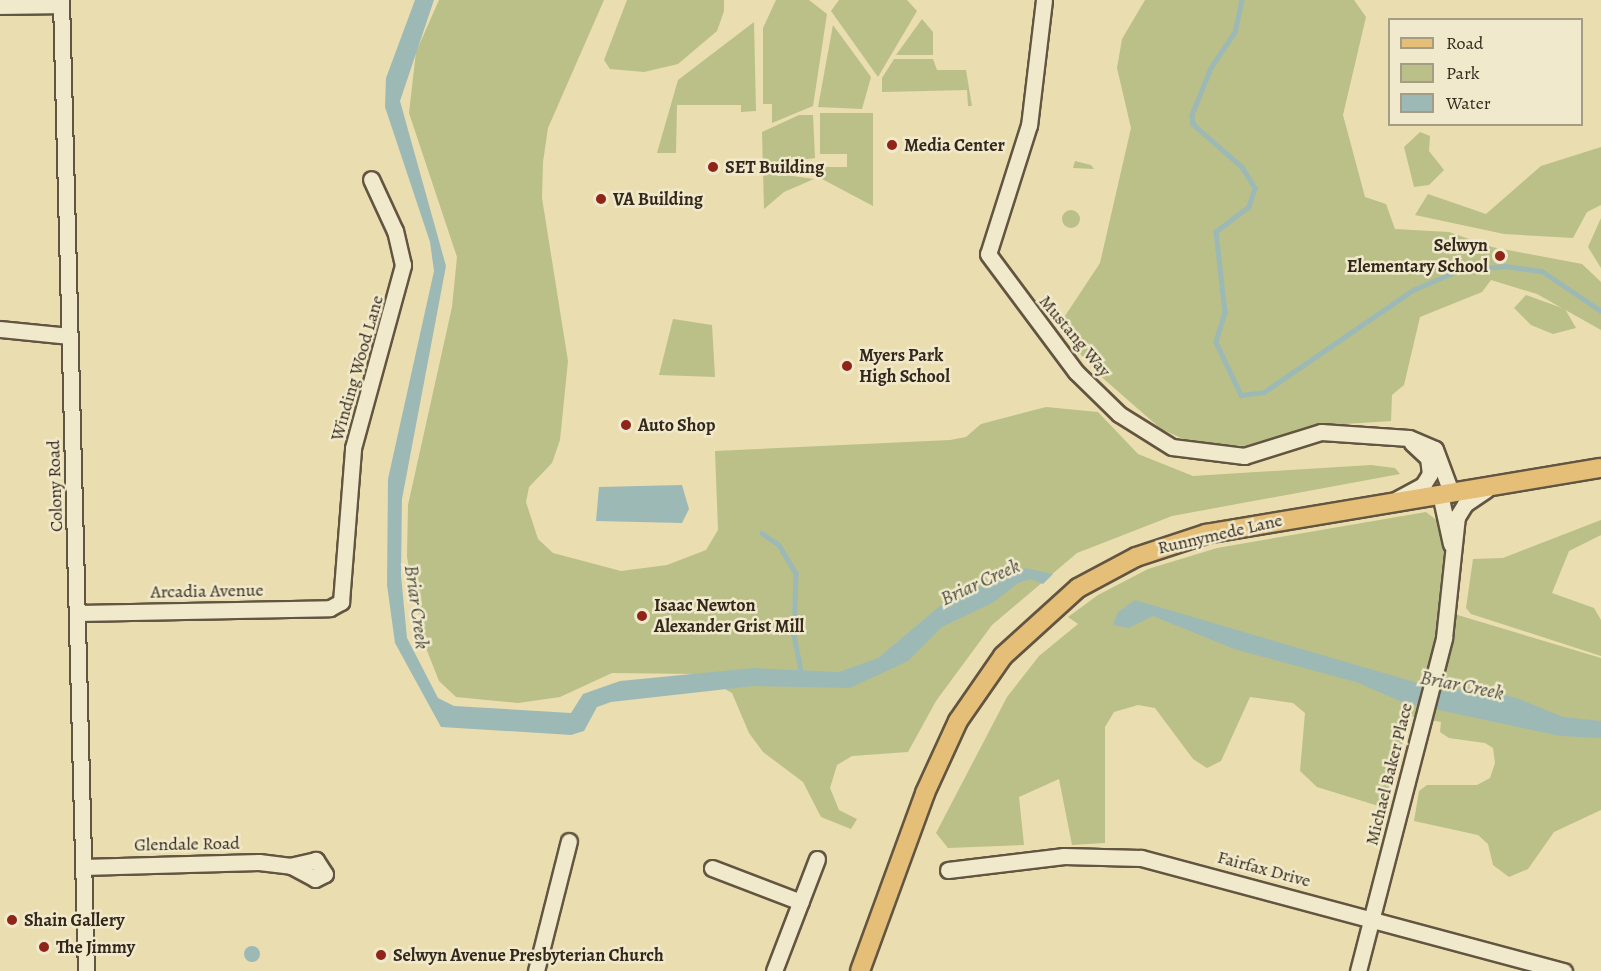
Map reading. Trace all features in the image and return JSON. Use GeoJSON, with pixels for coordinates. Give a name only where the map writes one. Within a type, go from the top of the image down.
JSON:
{"type":"FeatureCollection","features":[{"type":"Feature","properties":{"kind":"main road","name":"Runnymede Lane"},"geometry":{"type":"LineString","coordinates":[[860,971],[955,728],[992,669],[1045,614],[1095,577],[1169,544],[1393,501],[1601,468]]}},
{"type":"Feature","properties":{"kind":"street","name":"Mustang Way"},"geometry":{"type":"LineString","coordinates":[[1044,0],[1029,125],[988,254],[1076,372],[1119,414],[1188,452],[1254,455],[1343,430],[1399,436]]}},
{"type":"Feature","properties":{"kind":"street"},"geometry":{"type":"LineString","coordinates":[[0,6],[61,2]]}},
{"type":"Feature","properties":{"kind":"street","name":"Colony Road"},"geometry":{"type":"LineString","coordinates":[[61,2],[86,971]]}},
{"type":"Feature","properties":{"kind":"street","name":"Winding Wood Lane"},"geometry":{"type":"LineString","coordinates":[[336,607],[345,591],[353,448],[403,265],[395,231],[371,179]]}},
{"type":"Feature","properties":{"kind":"street"},"geometry":{"type":"LineString","coordinates":[[0,329],[70,336]]}},
{"type":"Feature","properties":{"kind":"street"},"geometry":{"type":"LineString","coordinates":[[1399,436],[1435,449],[1446,493],[1453,549]]}},
{"type":"Feature","properties":{"kind":"street"},"geometry":{"type":"LineString","coordinates":[[1393,501],[1423,485],[1430,470],[1423,452],[1399,436]]}},
{"type":"Feature","properties":{"kind":"street"},"geometry":{"type":"LineString","coordinates":[[1453,549],[1465,504],[1502,484]]}},
{"type":"Feature","properties":{"kind":"street","name":"Michael Baker Place"},"geometry":{"type":"LineString","coordinates":[[1358,971],[1438,659],[1452,594],[1453,549]]}},
{"type":"Feature","properties":{"kind":"street","name":"Arcadia Avenue"},"geometry":{"type":"LineString","coordinates":[[78,613],[336,607]]}},
{"type":"Feature","properties":{"kind":"street"},"geometry":{"type":"LineString","coordinates":[[536,971],[569,841]]}},
{"type":"Feature","properties":{"kind":"street","name":"Fairfax Drive"},"geometry":{"type":"LineString","coordinates":[[948,870],[1064,856],[1130,857],[1564,971]]}},
{"type":"Feature","properties":{"kind":"street"},"geometry":{"type":"LineString","coordinates":[[778,970],[817,859]]}},
{"type":"Feature","properties":{"kind":"street","name":"Glendale Road"},"geometry":{"type":"LineString","coordinates":[[83,867],[291,866]]}},
{"type":"Feature","properties":{"kind":"street"},"geometry":{"type":"LineString","coordinates":[[712,868],[801,902]]}},
{"type":"Feature","properties":{"kind":"green space"},"geometry":{"type":"Polygon","coordinates":[[[439,0],[604,0],[548,128],[543,162],[542,198],[568,361],[560,440],[552,463],[529,487],[526,502],[538,539],[553,553],[621,571],[667,565],[706,550],[718,530],[715,451],[950,440],[966,437],[981,424],[1046,407],[1098,412],[1138,454],[1193,476],[1371,465],[1395,468],[1400,474],[1172,516],[1077,553],[992,625],[936,701],[908,752],[852,756],[837,765],[830,788],[839,810],[857,819],[851,829],[821,817],[803,782],[763,752],[749,733],[732,693],[698,674],[612,673],[560,697],[518,703],[456,697],[439,681],[424,643],[407,557],[408,505],[452,307],[457,257],[409,113],[416,52],[439,0]]]}},
{"type":"Feature","properties":{"kind":"green space"},"geometry":{"type":"Polygon","coordinates":[[[627,0],[724,0],[724,11],[717,31],[678,64],[644,72],[610,69],[604,60],[627,0]]]}},
{"type":"Feature","properties":{"kind":"green space"},"geometry":{"type":"Polygon","coordinates":[[[776,0],[809,0],[827,14],[813,106],[772,123],[772,104],[763,104],[763,28],[776,0]]]}},
{"type":"Feature","properties":{"kind":"green space"},"geometry":{"type":"Polygon","coordinates":[[[839,0],[907,0],[917,11],[878,77],[831,11],[839,0]]]}},
{"type":"Feature","properties":{"kind":"green space"},"geometry":{"type":"Polygon","coordinates":[[[1145,0],[1354,0],[1366,17],[1343,115],[1365,197],[1386,204],[1395,229],[1449,232],[1492,247],[1582,264],[1601,282],[1601,330],[1537,294],[1491,280],[1482,292],[1420,317],[1404,385],[1392,395],[1391,421],[1314,426],[1244,446],[1190,442],[1161,429],[1097,373],[1067,339],[1061,322],[1100,263],[1131,128],[1117,68],[1122,39],[1145,0]]]}},
{"type":"Feature","properties":{"kind":"green space"},"geometry":{"type":"Polygon","coordinates":[[[922,19],[933,32],[933,55],[896,55],[922,19]]]}},
{"type":"Feature","properties":{"kind":"green space"},"geometry":{"type":"Polygon","coordinates":[[[754,22],[756,111],[741,112],[741,105],[677,105],[676,153],[657,153],[678,80],[754,22]]]}},
{"type":"Feature","properties":{"kind":"green space"},"geometry":{"type":"Polygon","coordinates":[[[833,25],[871,77],[862,109],[818,107],[833,25]]]}},
{"type":"Feature","properties":{"kind":"green space"},"geometry":{"type":"Polygon","coordinates":[[[894,59],[933,59],[937,70],[966,70],[972,106],[968,106],[967,90],[882,92],[882,78],[894,59]]]}},
{"type":"Feature","properties":{"kind":"green space"},"geometry":{"type":"Polygon","coordinates":[[[820,113],[873,113],[873,206],[822,179],[822,167],[847,167],[847,154],[820,154],[820,113]]]}},
{"type":"Feature","properties":{"kind":"green space"},"geometry":{"type":"Polygon","coordinates":[[[799,115],[813,115],[815,158],[785,162],[786,175],[814,179],[784,192],[764,209],[762,132],[799,115]]]}},
{"type":"Feature","properties":{"kind":"green space"},"geometry":{"type":"Polygon","coordinates":[[[1420,132],[1430,136],[1429,151],[1444,170],[1429,185],[1414,187],[1404,147],[1420,132]]]}},
{"type":"Feature","properties":{"kind":"green space"},"geometry":{"type":"Polygon","coordinates":[[[1601,147],[1601,205],[1587,212],[1573,238],[1504,234],[1415,215],[1428,194],[1486,214],[1541,166],[1601,147]]]}},
{"type":"Feature","properties":{"kind":"green space"},"geometry":{"type":"Polygon","coordinates":[[[1075,161],[1091,165],[1094,169],[1073,168],[1075,161]]]}},
{"type":"Feature","properties":{"kind":"green space"},"geometry":{"type":"Polygon","coordinates":[[[1071,210],[1077,213],[1080,219],[1077,225],[1071,228],[1065,225],[1062,219],[1065,213],[1071,210]]]}},
{"type":"Feature","properties":{"kind":"green space"},"geometry":{"type":"Polygon","coordinates":[[[1601,218],[1601,268],[1588,247],[1601,218]]]}},
{"type":"Feature","properties":{"kind":"green space"},"geometry":{"type":"Polygon","coordinates":[[[1526,295],[1565,309],[1576,328],[1553,334],[1531,325],[1514,308],[1526,295]]]}},
{"type":"Feature","properties":{"kind":"green space"},"geometry":{"type":"Polygon","coordinates":[[[673,319],[712,325],[715,377],[659,375],[673,319]]]}},
{"type":"Feature","properties":{"kind":"green space"},"geometry":{"type":"Polygon","coordinates":[[[1426,512],[1439,522],[1445,547],[1441,610],[1601,658],[1601,810],[1554,832],[1528,869],[1509,877],[1493,865],[1488,844],[1478,835],[1414,821],[1419,791],[1427,785],[1477,785],[1490,778],[1495,763],[1493,748],[1485,743],[1449,738],[1440,732],[1441,722],[1410,716],[1385,808],[1317,787],[1300,771],[1305,713],[1293,703],[1250,697],[1221,761],[1207,768],[1193,759],[1155,708],[1138,705],[1114,712],[1105,727],[1105,843],[1072,845],[1059,779],[1019,797],[1024,845],[948,848],[936,833],[1007,697],[1039,656],[1078,624],[1068,617],[1098,595],[1148,569],[1217,548],[1426,512]]]}},
{"type":"Feature","properties":{"kind":"green space"},"geometry":{"type":"Polygon","coordinates":[[[1601,520],[1601,535],[1569,551],[1552,593],[1594,608],[1601,620],[1601,656],[1471,614],[1466,608],[1473,559],[1503,558],[1601,520]]]}},
{"type":"Feature","properties":{"kind":"water"},"geometry":{"type":"Polygon","coordinates":[[[415,0],[434,0],[400,101],[446,266],[402,499],[401,575],[407,638],[438,698],[454,706],[571,713],[583,694],[620,681],[754,668],[839,672],[878,658],[947,600],[1025,568],[1053,574],[1043,584],[1030,579],[1018,583],[994,602],[942,627],[908,661],[850,688],[754,686],[611,702],[597,707],[584,731],[571,735],[441,727],[395,643],[387,585],[388,479],[434,271],[430,242],[385,107],[386,78],[415,0]]]}},
{"type":"Feature","properties":{"kind":"water"},"geometry":{"type":"Polygon","coordinates":[[[682,485],[689,509],[682,523],[596,521],[599,487],[682,485]]]}},
{"type":"Feature","properties":{"kind":"water"},"geometry":{"type":"Polygon","coordinates":[[[1135,600],[1445,691],[1475,688],[1517,698],[1563,717],[1601,721],[1601,738],[1560,736],[1402,702],[1356,682],[1234,649],[1153,616],[1129,628],[1113,625],[1118,612],[1135,600]]]}},
{"type":"Feature","properties":{"kind":"water"},"geometry":{"type":"Polygon","coordinates":[[[249,946],[255,946],[260,954],[258,960],[249,962],[244,957],[244,951],[249,946]]]}},
{"type":"Feature","properties":{"kind":"waterway"},"geometry":{"type":"LineString","coordinates":[[1242,0],[1235,32],[1211,68],[1192,115],[1193,124],[1242,167],[1255,188],[1249,207],[1216,232],[1225,312],[1216,342],[1241,395],[1264,392],[1413,290],[1457,271],[1505,266],[1542,271],[1601,311]]}},
{"type":"Feature","properties":{"kind":"waterway"},"geometry":{"type":"LineString","coordinates":[[762,533],[779,545],[796,573],[794,635],[802,676]]}},
{"type":"Feature","properties":{"kind":"place","name":"Media Center"},"geometry":{"type":"Point","coordinates":[892,145]}},
{"type":"Feature","properties":{"kind":"place","name":"SET Building"},"geometry":{"type":"Point","coordinates":[713,167]}},
{"type":"Feature","properties":{"kind":"place","name":"VA Building"},"geometry":{"type":"Point","coordinates":[601,199]}},
{"type":"Feature","properties":{"kind":"place","name":"Selwyn Elementary School"},"geometry":{"type":"Point","coordinates":[1500,256]}},
{"type":"Feature","properties":{"kind":"place","name":"Myers Park High School"},"geometry":{"type":"Point","coordinates":[847,366]}},
{"type":"Feature","properties":{"kind":"place","name":"Auto Shop"},"geometry":{"type":"Point","coordinates":[626,425]}},
{"type":"Feature","properties":{"kind":"place","name":"Isaac Newton Alexander Grist Mill"},"geometry":{"type":"Point","coordinates":[642,616]}},
{"type":"Feature","properties":{"kind":"place","name":"Shain Gallery"},"geometry":{"type":"Point","coordinates":[12,920]}},
{"type":"Feature","properties":{"kind":"place","name":"The Jimmy"},"geometry":{"type":"Point","coordinates":[44,947]}},
{"type":"Feature","properties":{"kind":"place","name":"Selwyn Avenue Presbyterian Church"},"geometry":{"type":"Point","coordinates":[381,955]}},
{"type":"Feature","properties":{"kind":"water label","name":"Briar Creek"},"geometry":{"type":"Point","coordinates":[980,582]}},
{"type":"Feature","properties":{"kind":"water label","name":"Briar Creek"},"geometry":{"type":"Point","coordinates":[417,607]}},
{"type":"Feature","properties":{"kind":"water label","name":"Briar Creek"},"geometry":{"type":"Point","coordinates":[1462,685]}}]}
